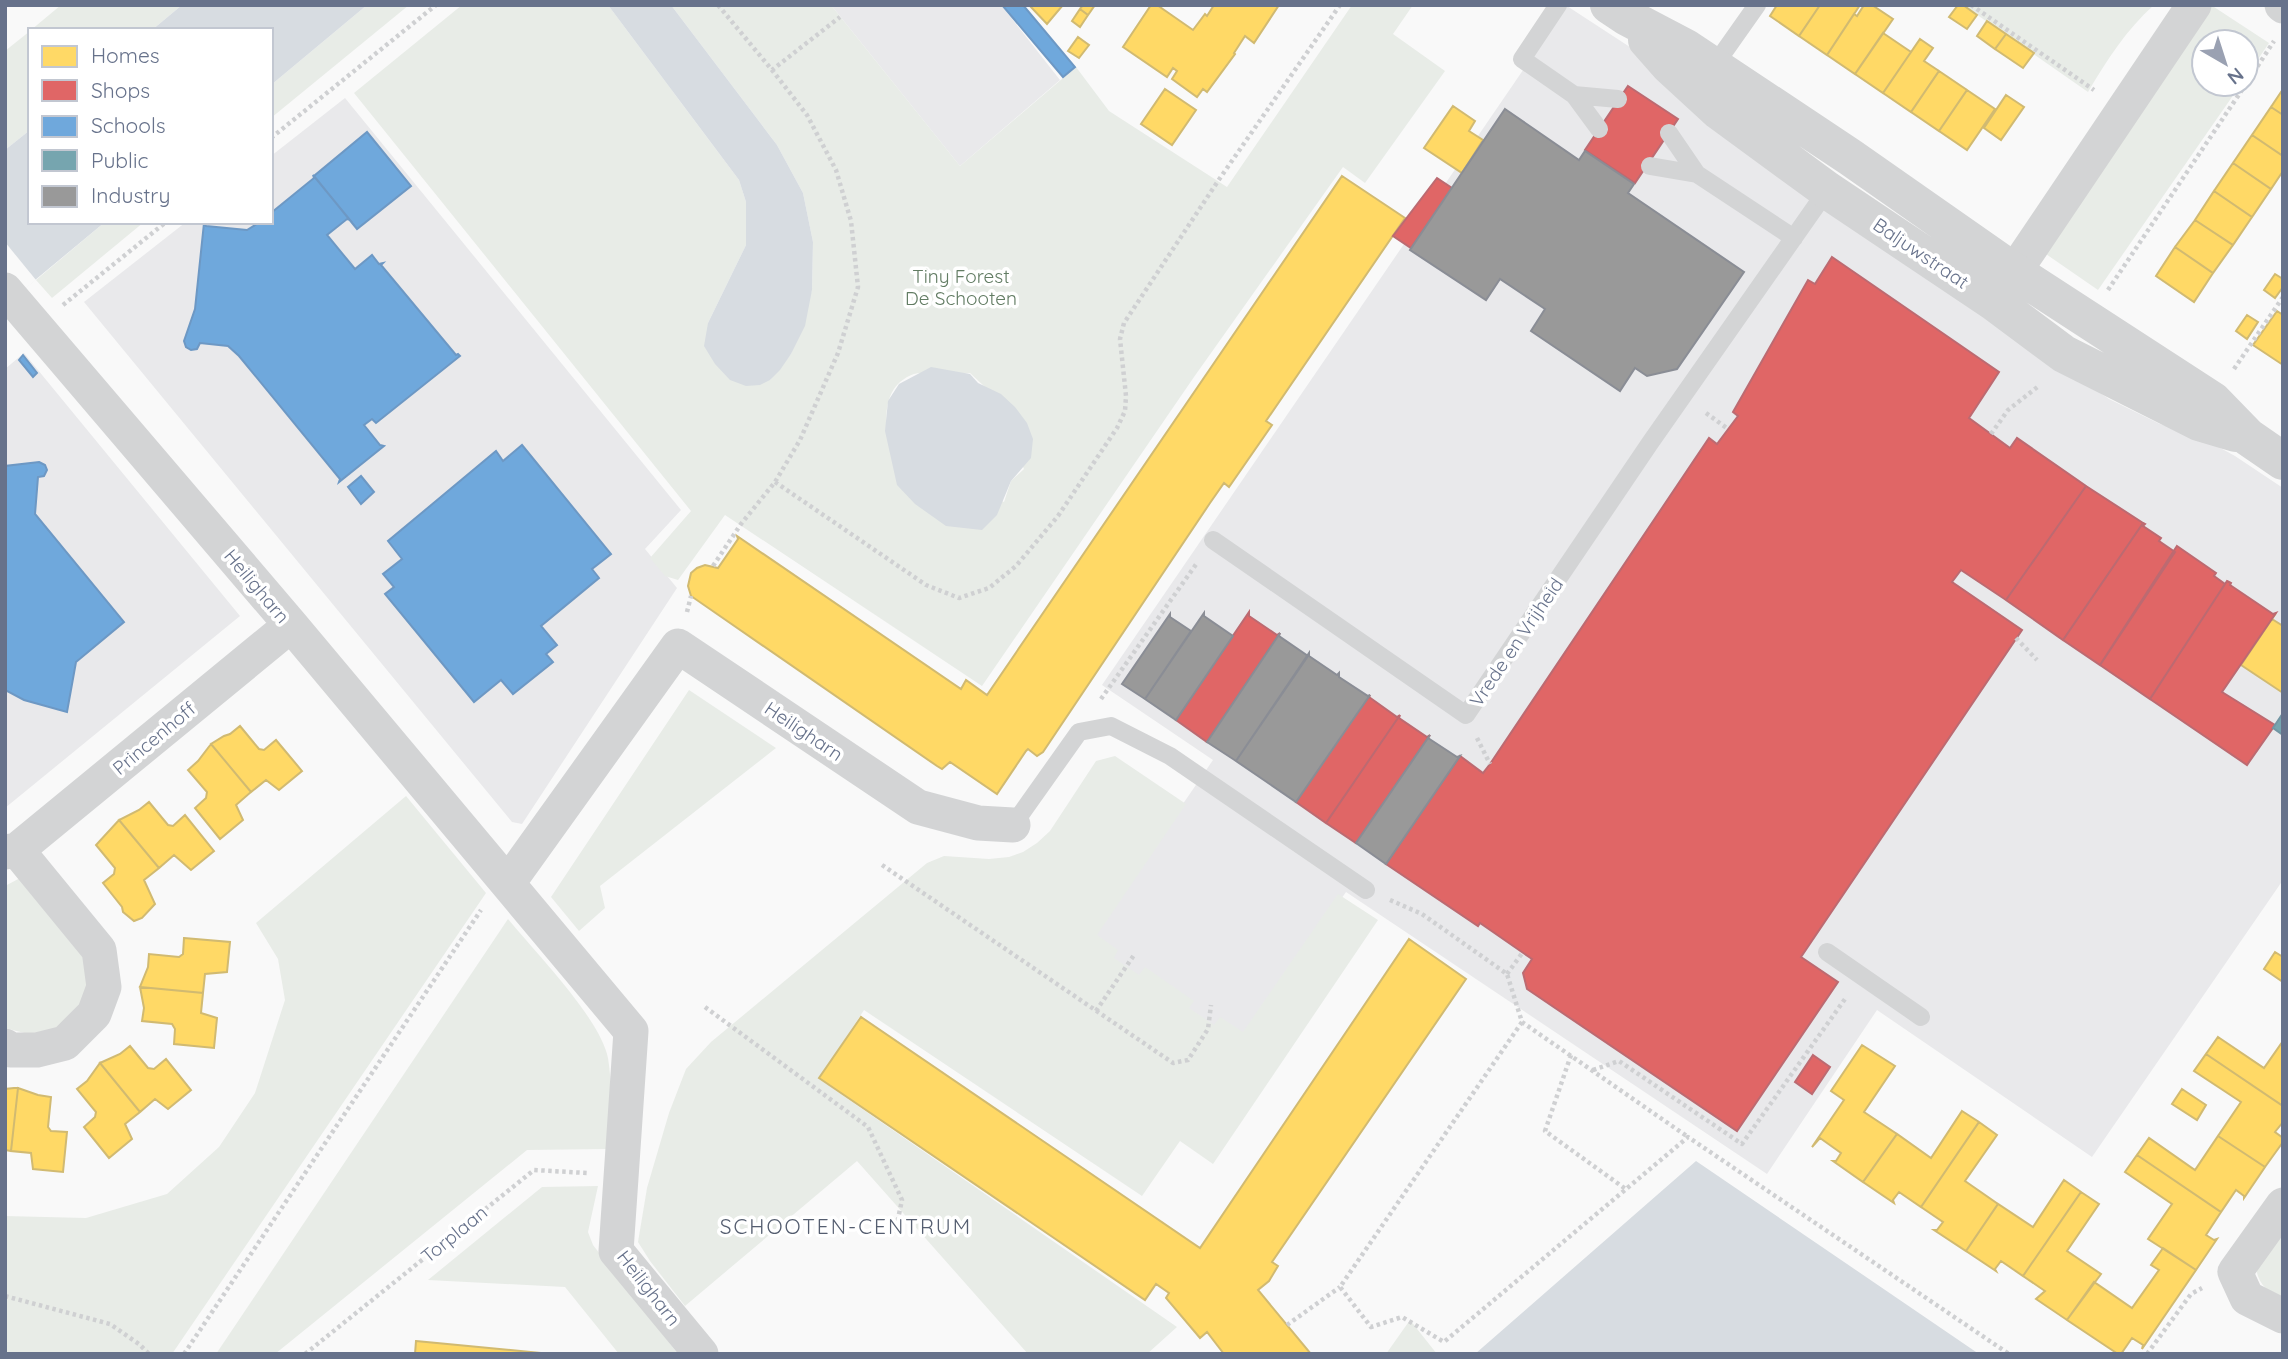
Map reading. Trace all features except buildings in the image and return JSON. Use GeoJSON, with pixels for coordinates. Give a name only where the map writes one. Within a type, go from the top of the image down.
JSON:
{"type":"FeatureCollection","features":[{"type":"Feature","properties":{"kind":"street"},"geometry":{"type":"LineString","coordinates":[[2004,286],[2194,5]]}},
{"type":"Feature","properties":{"kind":"street","name":"Baljuwstraat"},"geometry":{"type":"LineString","coordinates":[[1618,11],[1686,48],[1850,157],[2004,286],[2064,354],[2199,422],[2248,437]]}},
{"type":"Feature","properties":{"kind":"street","name":"Baljuwstraat"},"geometry":{"type":"LineString","coordinates":[[1618,11],[1669,65],[1718,111],[1827,190],[2004,286],[2088,320],[2213,401],[2248,437],[2283,461]]}},
{"type":"Feature","properties":{"kind":"street","name":"Heiligharn"},"geometry":{"type":"LineString","coordinates":[[9,294],[631,1031],[616,1251],[701,1354]]}},
{"type":"Feature","properties":{"kind":"street","name":"Princenhoff"},"geometry":{"type":"LineString","coordinates":[[5,1046],[10,1050],[37,1050],[65,1043],[94,1014],[104,987],[99,950],[11,851],[290,625]]}},
{"type":"Feature","properties":{"kind":"street","name":"Heiligharn"},"geometry":{"type":"LineString","coordinates":[[508,883],[678,646],[918,807],[978,823],[1013,825]]}},
{"type":"Feature","properties":{"kind":"street"},"geometry":{"type":"LineString","coordinates":[[2283,1205],[2235,1272],[2239,1286],[2247,1298],[2283,1317]]}},
{"type":"Feature","properties":{"kind":"lane"},"geometry":{"type":"LineString","coordinates":[[1558,5],[1522,59],[1574,94],[1599,129]]}},
{"type":"Feature","properties":{"kind":"lane"},"geometry":{"type":"LineString","coordinates":[[1714,66],[1757,5]]}},
{"type":"Feature","properties":{"kind":"lane"},"geometry":{"type":"LineString","coordinates":[[1574,94],[1618,99]]}},
{"type":"Feature","properties":{"kind":"lane"},"geometry":{"type":"LineString","coordinates":[[1669,133],[1697,174],[1794,238]]}},
{"type":"Feature","properties":{"kind":"lane","name":"Vrede en Vrijheid"},"geometry":{"type":"LineString","coordinates":[[1213,540],[1466,715],[1650,443],[1850,157]]}},
{"type":"Feature","properties":{"kind":"lane"},"geometry":{"type":"LineString","coordinates":[[1650,166],[1697,174]]}},
{"type":"Feature","properties":{"kind":"lane"},"geometry":{"type":"LineString","coordinates":[[1013,825],[1079,732],[1111,726],[1170,756],[1366,890]]}},
{"type":"Feature","properties":{"kind":"lane"},"geometry":{"type":"LineString","coordinates":[[1827,952],[1921,1017]]}},
{"type":"Feature","properties":{"kind":"path"},"geometry":{"type":"LineString","coordinates":[[273,136],[436,5]]}},
{"type":"Feature","properties":{"kind":"path"},"geometry":{"type":"LineString","coordinates":[[713,566],[741,524],[775,482],[800,440],[838,353],[858,287],[851,221],[836,170],[807,115],[718,5]]}},
{"type":"Feature","properties":{"kind":"path"},"geometry":{"type":"LineString","coordinates":[[775,482],[926,585],[959,598],[989,589],[1016,566],[1058,516],[1121,420],[1126,396],[1120,339],[1124,323],[1340,5]]}},
{"type":"Feature","properties":{"kind":"path"},"geometry":{"type":"LineString","coordinates":[[1971,5],[2123,110]]}},
{"type":"Feature","properties":{"kind":"path"},"geometry":{"type":"LineString","coordinates":[[772,70],[840,17]]}},
{"type":"Feature","properties":{"kind":"path"},"geometry":{"type":"LineString","coordinates":[[2260,63],[2275,40]]}},
{"type":"Feature","properties":{"kind":"path"},"geometry":{"type":"LineString","coordinates":[[2088,320],[2237,98]]}},
{"type":"Feature","properties":{"kind":"path"},"geometry":{"type":"LineString","coordinates":[[36,327],[164,224]]}},
{"type":"Feature","properties":{"kind":"path"},"geometry":{"type":"LineString","coordinates":[[2213,401],[2283,297]]}},
{"type":"Feature","properties":{"kind":"path"},"geometry":{"type":"LineString","coordinates":[[1991,434],[2008,410],[2048,379],[2064,354]]}},
{"type":"Feature","properties":{"kind":"path"},"geometry":{"type":"LineString","coordinates":[[1079,732],[1213,540]]}},
{"type":"Feature","properties":{"kind":"path"},"geometry":{"type":"LineString","coordinates":[[2016,638],[2037,660]]}},
{"type":"Feature","properties":{"kind":"path"},"geometry":{"type":"LineString","coordinates":[[882,865],[1173,1063],[1188,1060],[1208,1029],[1211,1005]]}},
{"type":"Feature","properties":{"kind":"path"},"geometry":{"type":"LineString","coordinates":[[184,1354],[483,908],[508,883]]}},
{"type":"Feature","properties":{"kind":"path"},"geometry":{"type":"LineString","coordinates":[[1366,890],[1422,914],[1507,974],[1522,1023],[2009,1354]]}},
{"type":"Feature","properties":{"kind":"path"},"geometry":{"type":"LineString","coordinates":[[1507,974],[1523,952]]}},
{"type":"Feature","properties":{"kind":"path"},"geometry":{"type":"LineString","coordinates":[[1096,1011],[1134,955]]}},
{"type":"Feature","properties":{"kind":"path"},"geometry":{"type":"LineString","coordinates":[[1593,1070],[1619,1061],[1742,1144],[1861,976]]}},
{"type":"Feature","properties":{"kind":"path"},"geometry":{"type":"LineString","coordinates":[[705,1007],[868,1127],[902,1200],[895,1233]]}},
{"type":"Feature","properties":{"kind":"path"},"geometry":{"type":"LineString","coordinates":[[1286,1325],[1340,1287],[1522,1023]]}},
{"type":"Feature","properties":{"kind":"path"},"geometry":{"type":"LineString","coordinates":[[1571,1055],[1545,1131],[1627,1189]]}},
{"type":"Feature","properties":{"kind":"path"},"geometry":{"type":"LineString","coordinates":[[1340,1287],[1371,1327],[1402,1317],[1444,1342],[1688,1137]]}},
{"type":"Feature","properties":{"kind":"path","name":"Torplaan"},"geometry":{"type":"LineString","coordinates":[[306,1354],[534,1170],[623,1175]]}},
{"type":"Feature","properties":{"kind":"path"},"geometry":{"type":"LineString","coordinates":[[2147,1354],[2191,1294],[2235,1272]]}},
{"type":"Feature","properties":{"kind":"path"},"geometry":{"type":"LineString","coordinates":[[5,1296],[110,1324],[149,1354]]}},
{"type":"Feature","properties":{"kind":"shaded area"},"geometry":{"type":"Polygon","coordinates":[[[182,5],[367,5],[273,83],[273,28],[154,28],[182,5]]]}},
{"type":"Feature","properties":{"kind":"shaded area"},"geometry":{"type":"Polygon","coordinates":[[[608,5],[671,5],[777,145],[803,193],[813,242],[812,290],[805,326],[780,370],[760,385],[746,386],[730,380],[715,364],[704,346],[708,323],[746,245],[746,202],[739,180],[608,5]]]}},
{"type":"Feature","properties":{"kind":"shaded area"},"geometry":{"type":"Polygon","coordinates":[[[831,5],[1001,5],[1060,80],[960,166],[831,5]]]}},
{"type":"Feature","properties":{"kind":"shaded area"},"geometry":{"type":"Polygon","coordinates":[[[1567,6],[1659,66],[1777,175],[2109,399],[2160,424],[2204,439],[2283,488],[2283,880],[2092,1157],[1877,1010],[1767,1174],[1346,892],[1239,1047],[1085,947],[1213,760],[1102,685],[1567,6]]]}},
{"type":"Feature","properties":{"kind":"shaded area"},"geometry":{"type":"Polygon","coordinates":[[[345,98],[681,510],[645,549],[677,588],[522,824],[512,822],[84,302],[183,224],[273,224],[273,154],[345,98]]]}},
{"type":"Feature","properties":{"kind":"shaded area"},"geometry":{"type":"Polygon","coordinates":[[[28,132],[28,224],[103,224],[5,305],[5,150],[28,132]]]}},
{"type":"Feature","properties":{"kind":"shaded area"},"geometry":{"type":"Polygon","coordinates":[[[24,353],[240,616],[5,808],[5,369],[24,353]]]}},
{"type":"Feature","properties":{"kind":"shaded area"},"geometry":{"type":"Polygon","coordinates":[[[931,367],[970,374],[978,383],[1001,394],[1027,423],[1033,439],[1031,458],[1011,481],[997,515],[982,530],[946,526],[915,504],[897,485],[885,431],[888,401],[899,384],[931,367]]]}},
{"type":"Feature","properties":{"kind":"shaded area"},"geometry":{"type":"Polygon","coordinates":[[[1696,1161],[1979,1354],[1475,1354],[1696,1161]]]}},
{"type":"Feature","properties":{"kind":"green space"},"geometry":{"type":"Polygon","coordinates":[[[61,5],[182,5],[154,28],[33,28],[61,5]]]}},
{"type":"Feature","properties":{"kind":"green space"},"geometry":{"type":"Polygon","coordinates":[[[367,5],[409,5],[273,116],[273,83],[367,5]]]}},
{"type":"Feature","properties":{"kind":"green space","name":"Tiny Forest De Schooten"},"geometry":{"type":"Polygon","coordinates":[[[462,5],[608,5],[739,180],[746,202],[746,245],[708,323],[770,380],[791,354],[812,290],[813,242],[803,193],[777,145],[671,5],[831,5],[960,166],[1076,67],[1109,111],[1227,187],[1352,5],[1413,5],[1393,34],[1445,71],[1365,183],[1343,167],[1194,377],[982,686],[725,515],[678,580],[665,576],[650,558],[691,511],[354,93],[462,5]],[[970,373],[914,374],[902,380],[889,399],[887,434],[892,457],[1004,502],[1011,481],[1024,469],[985,387],[970,373]]]}},
{"type":"Feature","properties":{"kind":"green space"},"geometry":{"type":"Polygon","coordinates":[[[1963,5],[2154,5],[2118,46],[2088,92],[1963,5]]]}},
{"type":"Feature","properties":{"kind":"green space"},"geometry":{"type":"Polygon","coordinates":[[[2211,5],[2246,28],[2195,28],[2211,5]]]}},
{"type":"Feature","properties":{"kind":"green space"},"geometry":{"type":"Polygon","coordinates":[[[28,33],[28,132],[5,150],[5,51],[28,33]]]}},
{"type":"Feature","properties":{"kind":"green space"},"geometry":{"type":"Polygon","coordinates":[[[2190,36],[2190,98],[2231,98],[2098,290],[2043,252],[2190,36]]]}},
{"type":"Feature","properties":{"kind":"green space"},"geometry":{"type":"Polygon","coordinates":[[[2260,37],[2269,43],[2260,56],[2260,37]]]}},
{"type":"Feature","properties":{"kind":"green space"},"geometry":{"type":"Polygon","coordinates":[[[103,224],[142,224],[52,298],[36,280],[103,224]]]}},
{"type":"Feature","properties":{"kind":"green space"},"geometry":{"type":"Polygon","coordinates":[[[689,690],[776,748],[600,886],[605,908],[579,931],[551,897],[689,690]]]}},
{"type":"Feature","properties":{"kind":"green space"},"geometry":{"type":"Polygon","coordinates":[[[1115,756],[1186,804],[1097,935],[1118,950],[1114,958],[1139,975],[1145,967],[1194,1001],[1189,1008],[1214,1025],[1220,1017],[1243,1032],[1338,894],[1378,920],[1213,1164],[1180,1141],[1142,1196],[864,1010],[819,1079],[1177,1327],[1147,1354],[1028,1354],[857,1161],[685,1306],[638,1242],[647,1188],[669,1113],[686,1069],[711,1042],[927,863],[944,856],[989,859],[1023,852],[1050,831],[1096,761],[1115,756]]]}},
{"type":"Feature","properties":{"kind":"green space"},"geometry":{"type":"Polygon","coordinates":[[[406,796],[486,893],[172,1354],[5,1354],[5,1216],[86,1218],[167,1194],[219,1147],[255,1093],[285,1000],[278,959],[256,923],[406,796]]]}},
{"type":"Feature","properties":{"kind":"green space"},"geometry":{"type":"Polygon","coordinates":[[[22,877],[81,948],[87,969],[87,993],[78,1012],[63,1027],[36,1036],[5,1028],[5,886],[22,877]]]}},
{"type":"Feature","properties":{"kind":"green space"},"geometry":{"type":"Polygon","coordinates":[[[508,919],[580,1005],[603,1042],[610,1081],[608,1149],[527,1150],[275,1354],[216,1354],[508,919]]]}},
{"type":"Feature","properties":{"kind":"green space"},"geometry":{"type":"Polygon","coordinates":[[[598,1186],[588,1232],[593,1245],[678,1354],[619,1354],[565,1287],[428,1280],[542,1187],[598,1186]]]}},
{"type":"Feature","properties":{"kind":"green space"},"geometry":{"type":"Polygon","coordinates":[[[2280,1237],[2283,1237],[2283,1300],[2265,1287],[2256,1268],[2280,1237]]]}},
{"type":"Feature","properties":{"kind":"green space"},"geometry":{"type":"Polygon","coordinates":[[[1410,1320],[1437,1354],[1386,1354],[1410,1320]]]}},
{"type":"Feature","properties":{"kind":"pier"},"geometry":{"type":"Polygon","coordinates":[[[5,242],[36,280],[5,305],[5,242]]]}},
{"type":"Feature","properties":{"kind":"district","name":"SCHOOTEN-CENTRUM"},"geometry":{"type":"Point","coordinates":[846,1226]}}]}
